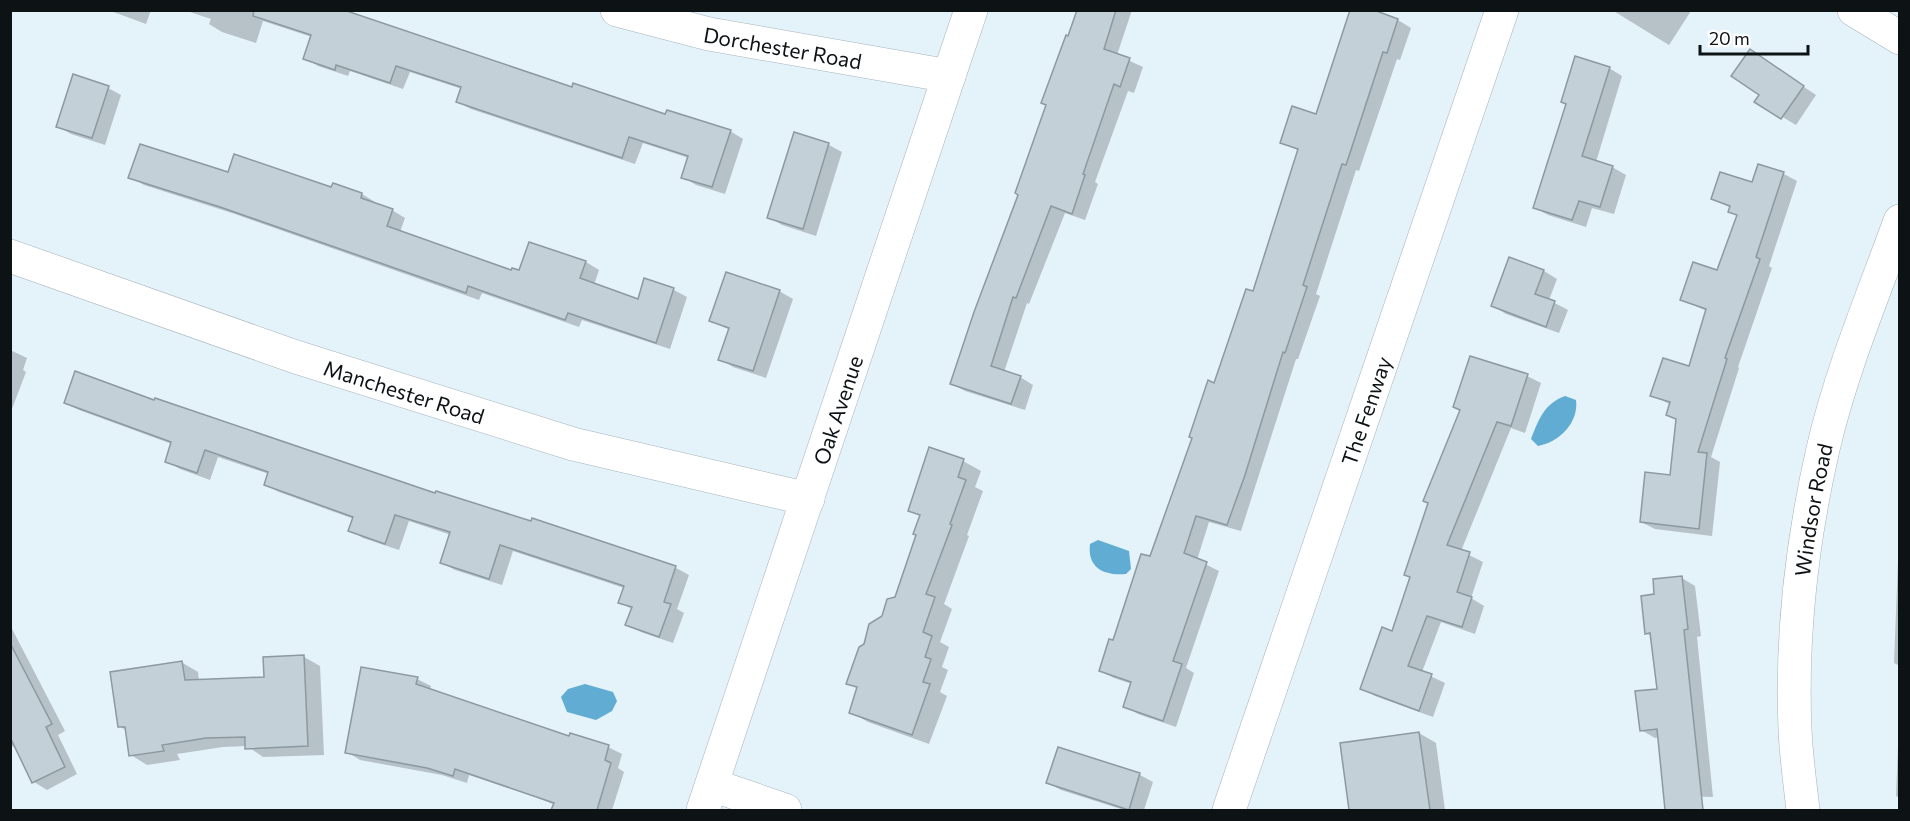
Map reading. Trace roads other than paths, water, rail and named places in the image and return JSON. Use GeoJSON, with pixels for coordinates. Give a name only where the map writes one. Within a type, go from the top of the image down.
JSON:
{"type":"FeatureCollection","features":[{"type":"Feature","properties":{"kind":"street","name":"Dorchester Road"},"geometry":{"type":"LineString","coordinates":[[616,10],[709,34],[949,76]]}},
{"type":"Feature","properties":{"kind":"street","name":"Oak Avenue"},"geometry":{"type":"LineString","coordinates":[[707,798],[970,10]]}},
{"type":"Feature","properties":{"kind":"street","name":"The Fenway"},"geometry":{"type":"LineString","coordinates":[[1232,807],[1502,10]]}},
{"type":"Feature","properties":{"kind":"street"},"geometry":{"type":"LineString","coordinates":[[1854,10],[1899,38]]}},
{"type":"Feature","properties":{"kind":"street","name":"Windsor Road"},"geometry":{"type":"LineString","coordinates":[[1803,810],[1795,729],[1796,628],[1804,546],[1823,448],[1845,373],[1899,221]]}},
{"type":"Feature","properties":{"kind":"street","name":"Manchester Road"},"geometry":{"type":"LineString","coordinates":[[10,256],[296,357],[573,444],[808,499]]}},
{"type":"Feature","properties":{"kind":"street"},"geometry":{"type":"LineString","coordinates":[[707,798],[785,810]]}},
{"type":"Feature","properties":{"kind":"water"},"geometry":{"type":"Polygon","coordinates":[[[1565,396],[1576,400],[1571,423],[1554,440],[1538,446],[1531,439],[1540,419],[1552,403],[1565,396]]]}},
{"type":"Feature","properties":{"kind":"water"},"geometry":{"type":"Polygon","coordinates":[[[1098,540],[1129,551],[1131,569],[1126,574],[1111,574],[1094,565],[1091,559],[1090,544],[1098,540]]]}},
{"type":"Feature","properties":{"kind":"water"},"geometry":{"type":"Polygon","coordinates":[[[585,684],[613,692],[617,701],[612,711],[596,720],[567,712],[561,697],[568,689],[585,684]]]}}]}
